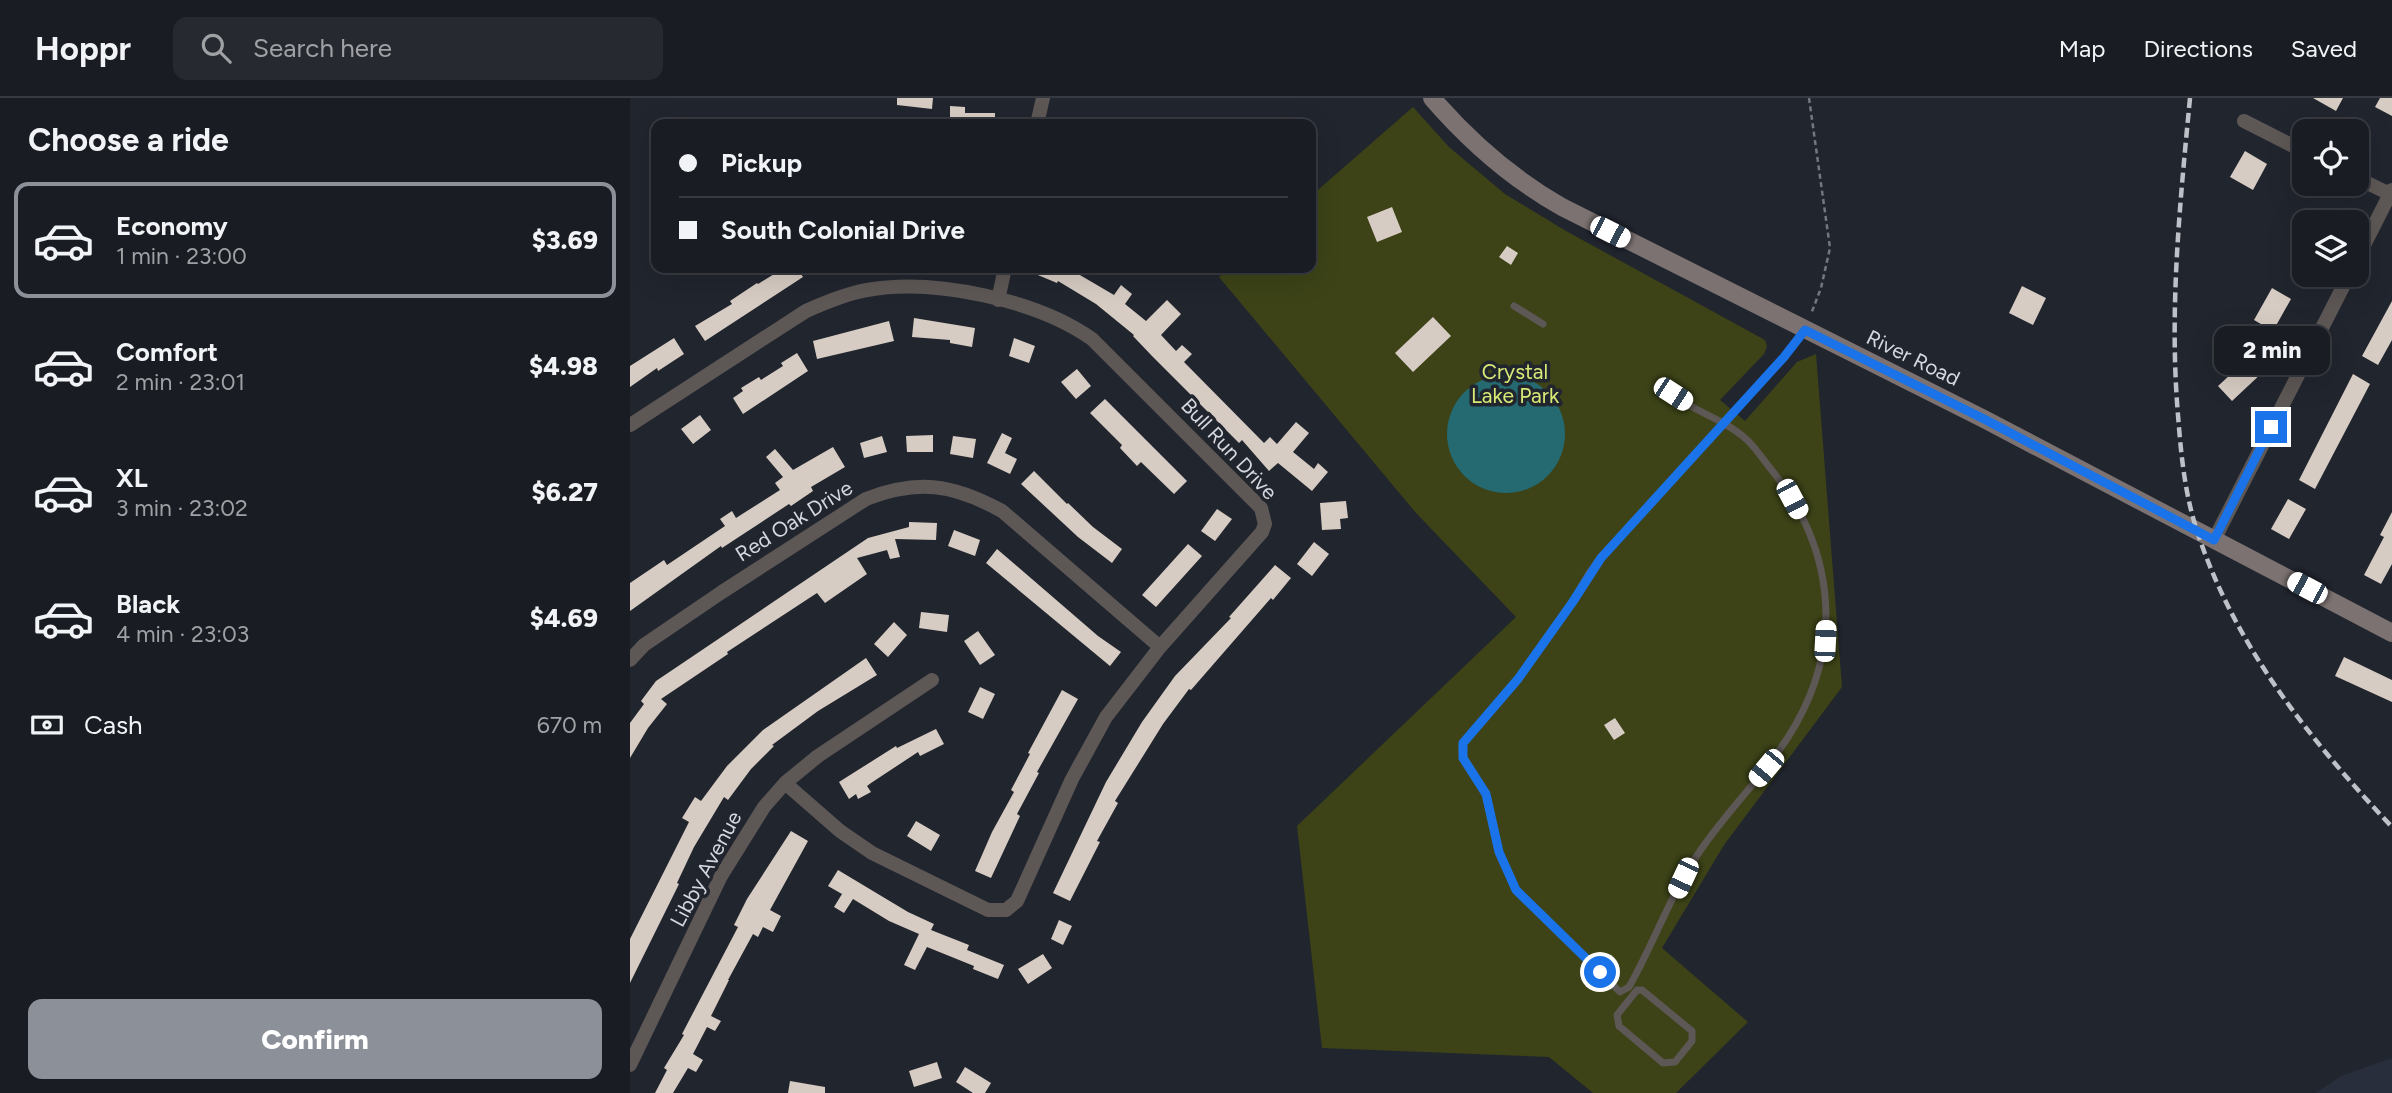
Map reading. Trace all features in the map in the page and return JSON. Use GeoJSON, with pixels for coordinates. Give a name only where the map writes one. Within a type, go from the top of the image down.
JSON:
{"type":"FeatureCollection","features":[{"type":"Feature","properties":{"kind":"street"},"geometry":{"type":"LineString","coordinates":[[1038,119],[1043,98]]}},
{"type":"Feature","properties":{"kind":"street","name":"River Road"},"geometry":{"type":"LineString","coordinates":[[1432,98],[1483,152],[1547,198],[1984,419],[2392,633]]}},
{"type":"Feature","properties":{"kind":"street"},"geometry":{"type":"LineString","coordinates":[[2244,121],[2292,145]]}},
{"type":"Feature","properties":{"kind":"street"},"geometry":{"type":"LineString","coordinates":[[2369,183],[2391,192],[2369,235]]}},
{"type":"Feature","properties":{"kind":"street"},"geometry":{"type":"LineString","coordinates":[[998,300],[1004,273]]}},
{"type":"Feature","properties":{"kind":"street","name":"Bull Run Drive"},"geometry":{"type":"LineString","coordinates":[[630,425],[806,311],[829,300],[868,290],[894,287],[962,292],[1025,306],[1074,327],[1092,340],[1261,508],[1265,524],[1262,532],[1160,647],[1107,717],[1085,753],[1017,901],[1006,910],[988,910],[872,853],[824,819],[785,783]]}},
{"type":"Feature","properties":{"kind":"street"},"geometry":{"type":"LineString","coordinates":[[2214,540],[2343,287]]}},
{"type":"Feature","properties":{"kind":"street","name":"Red Oak Drive"},"geometry":{"type":"LineString","coordinates":[[630,660],[644,645],[866,499],[885,492],[920,486],[958,490],[1002,511],[1160,647]]}},
{"type":"Feature","properties":{"kind":"street","name":"Libby Avenue"},"geometry":{"type":"LineString","coordinates":[[630,1065],[721,876],[764,807],[785,783],[842,738],[932,680]]}},
{"type":"Feature","properties":{"kind":"lane"},"geometry":{"type":"LineString","coordinates":[[1514,306],[1542,324]]}},
{"type":"Feature","properties":{"kind":"lane"},"geometry":{"type":"LineString","coordinates":[[1660,387],[1724,424],[1746,439],[1777,477],[1813,538],[1821,560],[1826,604],[1822,653],[1810,698],[1795,727],[1766,768],[1698,853],[1683,878],[1646,958],[1628,993],[1616,1015],[1619,1026],[1663,1062],[1675,1062],[1692,1041],[1692,1031],[1642,990],[1628,993],[1616,989],[1516,890],[1499,852],[1486,794],[1463,758],[1463,743],[1518,679],[1601,558],[1724,424],[1784,357],[1805,330]]}},
{"type":"Feature","properties":{"kind":"path"},"geometry":{"type":"LineString","coordinates":[[1805,330],[1821,288],[1830,248],[1809,98]]}},
{"type":"Feature","properties":{"kind":"shaded area"},"geometry":{"type":"Polygon","coordinates":[[[2392,1058],[2392,1093],[2316,1093],[2341,1076],[2392,1058]]]}},
{"type":"Feature","properties":{"kind":"green space","name":"Crystal Lake Park"},"geometry":{"type":"Polygon","coordinates":[[[1413,107],[1449,147],[1505,194],[1566,231],[1765,340],[1767,346],[1764,354],[1720,400],[1745,421],[1797,362],[1816,354],[1842,687],[1724,845],[1662,948],[1748,1022],[1676,1093],[1593,1093],[1549,1057],[1322,1048],[1297,826],[1516,617],[1416,513],[1219,277],[1223,273],[1316,273],[1316,192],[1413,107]]]}},
{"type":"Feature","properties":{"kind":"water"},"geometry":{"type":"Polygon","coordinates":[[[1506,375],[1529,380],[1548,392],[1560,411],[1565,434],[1560,457],[1548,476],[1529,488],[1506,493],[1483,488],[1464,476],[1452,457],[1447,434],[1452,411],[1464,392],[1483,380],[1506,375]]]}},
{"type":"Feature","properties":{"kind":"building"},"geometry":{"type":"Polygon","coordinates":[[[897,98],[933,98],[932,109],[897,105],[897,98]]]}},
{"type":"Feature","properties":{"kind":"building"},"geometry":{"type":"Polygon","coordinates":[[[2313,98],[2343,98],[2336,111],[2313,98]]]}},
{"type":"Feature","properties":{"kind":"building"},"geometry":{"type":"Polygon","coordinates":[[[2380,98],[2392,98],[2392,116],[2375,107],[2380,98]]]}},
{"type":"Feature","properties":{"kind":"building"},"geometry":{"type":"Polygon","coordinates":[[[950,106],[965,107],[965,113],[995,113],[995,119],[950,119],[950,106]]]}},
{"type":"Feature","properties":{"kind":"building"},"geometry":{"type":"Polygon","coordinates":[[[2245,151],[2267,164],[2253,190],[2230,177],[2245,151]]]}},
{"type":"Feature","properties":{"kind":"building"},"geometry":{"type":"Polygon","coordinates":[[[1392,207],[1402,232],[1377,242],[1367,217],[1392,207]]]}},
{"type":"Feature","properties":{"kind":"building"},"geometry":{"type":"Polygon","coordinates":[[[1507,246],[1518,253],[1511,265],[1499,257],[1507,246]]]}},
{"type":"Feature","properties":{"kind":"building"},"geometry":{"type":"Polygon","coordinates":[[[776,273],[800,273],[803,277],[705,341],[695,326],[732,304],[730,301],[776,273]]]}},
{"type":"Feature","properties":{"kind":"building"},"geometry":{"type":"Polygon","coordinates":[[[1033,273],[1077,273],[1114,295],[1121,285],[1132,294],[1125,304],[1146,321],[1167,300],[1181,314],[1161,335],[1176,351],[1182,345],[1192,354],[1184,362],[1264,443],[1270,437],[1277,444],[1296,422],[1309,433],[1293,452],[1314,469],[1318,463],[1328,472],[1312,491],[1278,463],[1269,471],[1242,440],[1239,443],[1134,335],[1096,304],[1058,281],[1057,283],[1033,273]]]}},
{"type":"Feature","properties":{"kind":"building"},"geometry":{"type":"Polygon","coordinates":[[[2022,286],[2046,298],[2033,325],[2009,313],[2022,286]]]}},
{"type":"Feature","properties":{"kind":"building"},"geometry":{"type":"Polygon","coordinates":[[[2272,288],[2291,299],[2273,331],[2254,320],[2272,288]]]}},
{"type":"Feature","properties":{"kind":"building"},"geometry":{"type":"Polygon","coordinates":[[[2392,301],[2392,340],[2378,365],[2362,356],[2392,301]]]}},
{"type":"Feature","properties":{"kind":"building"},"geometry":{"type":"Polygon","coordinates":[[[1433,317],[1451,336],[1413,372],[1395,353],[1433,317]]]}},
{"type":"Feature","properties":{"kind":"building"},"geometry":{"type":"Polygon","coordinates":[[[914,318],[975,328],[972,347],[950,343],[950,340],[912,337],[914,318]]]}},
{"type":"Feature","properties":{"kind":"building"},"geometry":{"type":"Polygon","coordinates":[[[889,321],[894,341],[817,359],[813,341],[889,321]]]}},
{"type":"Feature","properties":{"kind":"building"},"geometry":{"type":"Polygon","coordinates":[[[674,338],[684,354],[658,371],[657,368],[630,387],[630,366],[674,338]]]}},
{"type":"Feature","properties":{"kind":"building"},"geometry":{"type":"Polygon","coordinates":[[[1014,338],[1035,346],[1029,363],[1009,356],[1014,338]]]}},
{"type":"Feature","properties":{"kind":"building"},"geometry":{"type":"Polygon","coordinates":[[[797,353],[808,371],[743,414],[733,398],[743,391],[741,388],[759,377],[761,380],[797,353]]]}},
{"type":"Feature","properties":{"kind":"building"},"geometry":{"type":"Polygon","coordinates":[[[2244,362],[2248,367],[2253,362],[2263,372],[2232,401],[2218,386],[2244,362]]]}},
{"type":"Feature","properties":{"kind":"building"},"geometry":{"type":"Polygon","coordinates":[[[1077,369],[1091,386],[1076,399],[1061,382],[1077,369]]]}},
{"type":"Feature","properties":{"kind":"building"},"geometry":{"type":"Polygon","coordinates":[[[2353,374],[2370,384],[2315,489],[2299,480],[2353,374]]]}},
{"type":"Feature","properties":{"kind":"building"},"geometry":{"type":"Polygon","coordinates":[[[1105,399],[1187,481],[1174,494],[1141,462],[1137,466],[1120,448],[1122,445],[1090,413],[1105,399]]]}},
{"type":"Feature","properties":{"kind":"building"},"geometry":{"type":"Polygon","coordinates":[[[700,415],[711,430],[693,444],[681,429],[700,415]]]}},
{"type":"Feature","properties":{"kind":"building"},"geometry":{"type":"Polygon","coordinates":[[[1002,433],[1012,438],[1005,453],[1017,459],[1010,474],[987,463],[1002,433]]]}},
{"type":"Feature","properties":{"kind":"building"},"geometry":{"type":"Polygon","coordinates":[[[933,435],[933,452],[907,452],[906,436],[933,435]]]}},
{"type":"Feature","properties":{"kind":"building"},"geometry":{"type":"Polygon","coordinates":[[[882,436],[887,452],[864,458],[860,443],[882,436]]]}},
{"type":"Feature","properties":{"kind":"building"},"geometry":{"type":"Polygon","coordinates":[[[953,436],[976,439],[973,458],[950,454],[953,436]]]}},
{"type":"Feature","properties":{"kind":"building"},"geometry":{"type":"Polygon","coordinates":[[[833,447],[845,467],[811,487],[813,491],[791,506],[789,504],[722,548],[721,546],[630,611],[630,583],[664,560],[667,565],[725,526],[720,519],[732,511],[736,518],[780,490],[775,483],[783,477],[766,457],[775,449],[793,470],[833,447]]]}},
{"type":"Feature","properties":{"kind":"building"},"geometry":{"type":"Polygon","coordinates":[[[1034,471],[1067,504],[1122,549],[1112,563],[1078,537],[1021,484],[1034,471]]]}},
{"type":"Feature","properties":{"kind":"building"},"geometry":{"type":"Polygon","coordinates":[[[2288,499],[2306,509],[2289,539],[2271,529],[2288,499]]]}},
{"type":"Feature","properties":{"kind":"building"},"geometry":{"type":"Polygon","coordinates":[[[1346,501],[1348,518],[1340,519],[1341,529],[1322,530],[1320,503],[1346,501]]]}},
{"type":"Feature","properties":{"kind":"building"},"geometry":{"type":"Polygon","coordinates":[[[1217,509],[1232,519],[1215,541],[1201,531],[1217,509]]]}},
{"type":"Feature","properties":{"kind":"building"},"geometry":{"type":"Polygon","coordinates":[[[2392,512],[2392,564],[2381,584],[2364,575],[2384,537],[2380,535],[2392,512]]]}},
{"type":"Feature","properties":{"kind":"building"},"geometry":{"type":"Polygon","coordinates":[[[909,522],[937,523],[936,540],[895,539],[900,557],[890,559],[887,550],[857,558],[867,574],[825,603],[817,593],[661,699],[667,704],[648,728],[630,758],[630,723],[644,704],[641,701],[656,681],[868,538],[909,527],[909,522]]]}},
{"type":"Feature","properties":{"kind":"building"},"geometry":{"type":"Polygon","coordinates":[[[954,530],[980,540],[975,556],[948,546],[954,530]]]}},
{"type":"Feature","properties":{"kind":"building"},"geometry":{"type":"Polygon","coordinates":[[[1314,542],[1329,554],[1312,576],[1297,564],[1314,542]]]}},
{"type":"Feature","properties":{"kind":"building"},"geometry":{"type":"Polygon","coordinates":[[[1188,544],[1202,556],[1156,607],[1142,595],[1188,544]]]}},
{"type":"Feature","properties":{"kind":"building"},"geometry":{"type":"Polygon","coordinates":[[[997,549],[1098,636],[1121,652],[1110,666],[986,563],[997,549]]]}},
{"type":"Feature","properties":{"kind":"building"},"geometry":{"type":"Polygon","coordinates":[[[1275,565],[1291,578],[1191,690],[1189,689],[1163,724],[1115,801],[1118,803],[1097,841],[1100,842],[1070,901],[1053,893],[1106,782],[1142,722],[1175,676],[1231,618],[1229,617],[1275,565]]]}},
{"type":"Feature","properties":{"kind":"building"},"geometry":{"type":"Polygon","coordinates":[[[921,612],[949,615],[947,632],[919,628],[921,612]]]}},
{"type":"Feature","properties":{"kind":"building"},"geometry":{"type":"Polygon","coordinates":[[[894,622],[907,635],[888,657],[874,644],[894,622]]]}},
{"type":"Feature","properties":{"kind":"building"},"geometry":{"type":"Polygon","coordinates":[[[978,631],[995,655],[980,665],[964,641],[978,631]]]}},
{"type":"Feature","properties":{"kind":"building"},"geometry":{"type":"Polygon","coordinates":[[[2344,657],[2392,680],[2392,702],[2335,676],[2344,657]]]}},
{"type":"Feature","properties":{"kind":"building"},"geometry":{"type":"Polygon","coordinates":[[[866,658],[877,675],[818,711],[772,745],[774,746],[751,769],[728,800],[724,797],[694,847],[677,883],[679,884],[630,983],[630,939],[689,822],[682,818],[695,797],[701,801],[727,766],[763,730],[866,658]]]}},
{"type":"Feature","properties":{"kind":"building"},"geometry":{"type":"Polygon","coordinates":[[[980,687],[995,694],[983,719],[968,712],[980,687]]]}},
{"type":"Feature","properties":{"kind":"building"},"geometry":{"type":"Polygon","coordinates":[[[1062,690],[1078,699],[1037,772],[1039,773],[1017,814],[1020,816],[991,878],[975,871],[1014,792],[1011,790],[1030,754],[1028,753],[1062,690]]]}},
{"type":"Feature","properties":{"kind":"building"},"geometry":{"type":"Polygon","coordinates":[[[1615,718],[1625,733],[1614,740],[1604,725],[1615,718]]]}},
{"type":"Feature","properties":{"kind":"building"},"geometry":{"type":"Polygon","coordinates":[[[936,729],[944,744],[920,756],[918,752],[867,786],[871,792],[858,799],[856,794],[849,799],[839,782],[896,746],[897,748],[936,729]]]}},
{"type":"Feature","properties":{"kind":"building"},"geometry":{"type":"Polygon","coordinates":[[[916,821],[940,835],[931,851],[907,836],[916,821]]]}},
{"type":"Feature","properties":{"kind":"building"},"geometry":{"type":"Polygon","coordinates":[[[791,831],[808,841],[770,910],[781,916],[773,932],[763,927],[758,937],[753,934],[711,1016],[721,1021],[715,1031],[707,1027],[693,1054],[703,1060],[696,1072],[688,1068],[673,1093],[655,1093],[667,1070],[664,1068],[684,1035],[682,1034],[738,927],[734,925],[747,899],[791,831]]]}},
{"type":"Feature","properties":{"kind":"building"},"geometry":{"type":"Polygon","coordinates":[[[838,870],[908,912],[934,924],[931,930],[969,945],[967,950],[1004,965],[998,979],[927,947],[915,970],[904,965],[919,934],[889,921],[853,899],[844,913],[834,907],[842,894],[828,886],[838,870]]]}},
{"type":"Feature","properties":{"kind":"building"},"geometry":{"type":"Polygon","coordinates":[[[1059,920],[1072,926],[1063,945],[1051,939],[1059,920]]]}},
{"type":"Feature","properties":{"kind":"building"},"geometry":{"type":"Polygon","coordinates":[[[1043,954],[1052,968],[1028,984],[1018,969],[1043,954]]]}},
{"type":"Feature","properties":{"kind":"building"},"geometry":{"type":"Polygon","coordinates":[[[937,1062],[942,1078],[914,1087],[909,1071],[937,1062]]]}},
{"type":"Feature","properties":{"kind":"building"},"geometry":{"type":"Polygon","coordinates":[[[965,1067],[991,1083],[985,1093],[973,1093],[956,1082],[965,1067]]]}},
{"type":"Feature","properties":{"kind":"building"},"geometry":{"type":"Polygon","coordinates":[[[790,1081],[825,1087],[825,1093],[788,1093],[790,1081]]]}},
{"type":"Feature","properties":{"kind":"railway"},"geometry":{"type":"LineString","coordinates":[[2190,98],[2177,256],[2175,336],[2181,445],[2194,520],[2214,576],[2255,654],[2305,727],[2392,827]]}},
{"type":"Feature","properties":{"kind":"route"},"geometry":{"type":"LineString","coordinates":[[1600,972],[1516,890],[1506,873],[1499,852],[1486,794],[1463,758],[1463,743],[1492,713],[1518,679],[1601,558],[1793,347],[1805,330],[1984,419],[2214,540],[2271,427]]}}]}
